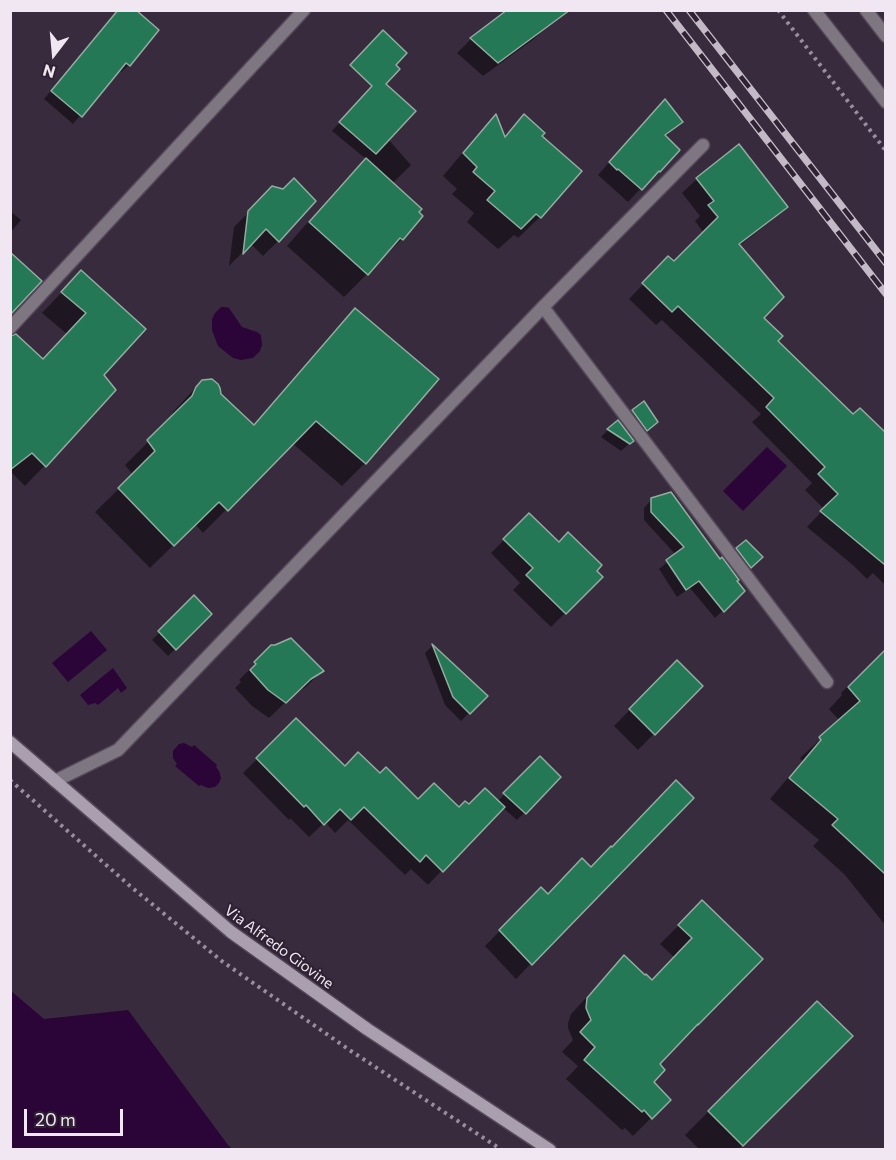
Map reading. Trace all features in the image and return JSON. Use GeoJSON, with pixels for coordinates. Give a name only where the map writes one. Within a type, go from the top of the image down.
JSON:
{"type":"FeatureCollection","features":[{"type":"Feature","properties":{"kind":"main road","name":"Via Alfredo Giovine"},"geometry":{"type":"LineString","coordinates":[[10,742],[231,932],[367,1029],[550,1149]]}},
{"type":"Feature","properties":{"kind":"street"},"geometry":{"type":"LineString","coordinates":[[10,328],[304,10]]}},
{"type":"Feature","properties":{"kind":"street"},"geometry":{"type":"LineString","coordinates":[[814,10],[885,102]]}},
{"type":"Feature","properties":{"kind":"street"},"geometry":{"type":"LineString","coordinates":[[866,10],[885,36]]}},
{"type":"Feature","properties":{"kind":"street"},"geometry":{"type":"LineString","coordinates":[[55,781],[118,750],[543,307],[703,145]]}},
{"type":"Feature","properties":{"kind":"street"},"geometry":{"type":"LineString","coordinates":[[543,307],[827,682]]}},
{"type":"Feature","properties":{"kind":"path"},"geometry":{"type":"LineString","coordinates":[[778,10],[885,151]]}},
{"type":"Feature","properties":{"kind":"shaded area"},"geometry":{"type":"Polygon","coordinates":[[[221,307],[229,308],[242,327],[261,335],[260,351],[253,358],[241,360],[233,358],[218,346],[212,330],[212,319],[221,307]]]}},
{"type":"Feature","properties":{"kind":"shaded area"},"geometry":{"type":"Polygon","coordinates":[[[767,447],[787,466],[743,511],[723,491],[767,447]]]}},
{"type":"Feature","properties":{"kind":"shaded area"},"geometry":{"type":"Polygon","coordinates":[[[91,631],[107,650],[68,682],[52,663],[91,631]]]}},
{"type":"Feature","properties":{"kind":"shaded area"},"geometry":{"type":"Polygon","coordinates":[[[113,668],[127,688],[121,693],[118,688],[98,705],[95,703],[88,705],[80,695],[113,668]]]}},
{"type":"Feature","properties":{"kind":"shaded area"},"geometry":{"type":"Polygon","coordinates":[[[184,743],[192,747],[194,745],[217,765],[221,778],[215,787],[199,786],[175,766],[177,764],[173,758],[173,751],[179,744],[184,743]]]}},
{"type":"Feature","properties":{"kind":"shaded area"},"geometry":{"type":"Polygon","coordinates":[[[11,991],[44,1019],[128,1010],[232,1149],[11,1149],[11,991]]]}},
{"type":"Feature","properties":{"kind":"building"},"geometry":{"type":"Polygon","coordinates":[[[118,10],[136,10],[159,30],[130,66],[126,63],[82,117],[51,91],[118,10]]]}},
{"type":"Feature","properties":{"kind":"building"},"geometry":{"type":"Polygon","coordinates":[[[507,10],[570,10],[498,63],[470,38],[507,10]]]}},
{"type":"Feature","properties":{"kind":"building"},"geometry":{"type":"Polygon","coordinates":[[[383,30],[407,53],[396,65],[400,69],[386,84],[416,111],[376,154],[339,122],[372,86],[350,65],[383,30]]]}},
{"type":"Feature","properties":{"kind":"building"},"geometry":{"type":"Polygon","coordinates":[[[665,99],[683,122],[665,135],[680,150],[642,190],[609,162],[665,99]]]}},
{"type":"Feature","properties":{"kind":"building"},"geometry":{"type":"Polygon","coordinates":[[[496,114],[505,137],[524,114],[545,133],[542,136],[582,171],[541,218],[536,214],[521,229],[487,200],[495,191],[473,172],[477,167],[463,153],[496,114]]]}},
{"type":"Feature","properties":{"kind":"building"},"geometry":{"type":"Polygon","coordinates":[[[739,144],[788,207],[739,244],[784,297],[764,318],[783,336],[778,341],[853,414],[860,408],[885,432],[885,565],[820,511],[838,494],[818,474],[825,467],[766,407],[774,398],[678,306],[672,312],[642,283],[668,256],[674,261],[718,217],[708,205],[714,201],[696,178],[739,144]]]}},
{"type":"Feature","properties":{"kind":"building"},"geometry":{"type":"Polygon","coordinates":[[[366,158],[422,209],[419,212],[423,216],[403,240],[400,238],[368,275],[309,222],[366,158]]]}},
{"type":"Feature","properties":{"kind":"building"},"geometry":{"type":"Polygon","coordinates":[[[294,178],[316,201],[279,242],[266,229],[243,254],[248,211],[272,186],[283,189],[294,178]]]}},
{"type":"Feature","properties":{"kind":"building"},"geometry":{"type":"Polygon","coordinates":[[[10,252],[42,281],[10,315],[10,252]]]}},
{"type":"Feature","properties":{"kind":"building"},"geometry":{"type":"Polygon","coordinates":[[[81,270],[146,329],[104,375],[116,390],[46,467],[32,453],[10,470],[10,336],[16,334],[43,359],[86,313],[61,292],[81,270]]]}},
{"type":"Feature","properties":{"kind":"building"},"geometry":{"type":"Polygon","coordinates":[[[355,308],[439,379],[366,464],[316,421],[228,511],[219,502],[174,546],[118,488],[155,451],[147,440],[192,396],[202,380],[212,379],[218,384],[221,394],[254,425],[355,308]]]}},
{"type":"Feature","properties":{"kind":"building"},"geometry":{"type":"Polygon","coordinates":[[[644,401],[658,422],[647,431],[632,410],[644,401]]]}},
{"type":"Feature","properties":{"kind":"building"},"geometry":{"type":"Polygon","coordinates":[[[618,420],[634,441],[630,444],[607,429],[618,420]]]}},
{"type":"Feature","properties":{"kind":"building"},"geometry":{"type":"Polygon","coordinates":[[[671,492],[720,559],[722,557],[745,591],[724,612],[699,581],[686,590],[666,560],[684,547],[651,512],[651,498],[671,492]]]}},
{"type":"Feature","properties":{"kind":"building"},"geometry":{"type":"Polygon","coordinates":[[[529,513],[559,542],[568,532],[602,565],[597,571],[603,577],[566,614],[526,575],[533,568],[503,539],[529,513]]]}},
{"type":"Feature","properties":{"kind":"building"},"geometry":{"type":"Polygon","coordinates":[[[746,540],[763,557],[751,568],[736,548],[746,540]]]}},
{"type":"Feature","properties":{"kind":"building"},"geometry":{"type":"Polygon","coordinates":[[[194,595],[212,614],[176,650],[158,631],[194,595]]]}},
{"type":"Feature","properties":{"kind":"building"},"geometry":{"type":"Polygon","coordinates":[[[291,638],[324,671],[311,679],[286,703],[268,690],[250,670],[256,664],[254,662],[271,645],[291,638]]]}},
{"type":"Feature","properties":{"kind":"building"},"geometry":{"type":"Polygon","coordinates":[[[432,644],[488,696],[470,714],[453,697],[432,644]]]}},
{"type":"Feature","properties":{"kind":"building"},"geometry":{"type":"Polygon","coordinates":[[[885,650],[885,874],[832,825],[838,819],[789,778],[821,740],[819,737],[860,701],[848,687],[885,650]]]}},
{"type":"Feature","properties":{"kind":"building"},"geometry":{"type":"Polygon","coordinates":[[[677,660],[703,686],[655,735],[629,709],[677,660]]]}},
{"type":"Feature","properties":{"kind":"building"},"geometry":{"type":"Polygon","coordinates":[[[296,718],[345,766],[358,752],[380,773],[386,767],[418,799],[434,783],[459,807],[465,801],[469,804],[485,788],[505,807],[443,872],[426,855],[420,862],[364,807],[351,820],[340,809],[324,825],[256,758],[296,718]]]}},
{"type":"Feature","properties":{"kind":"building"},"geometry":{"type":"Polygon","coordinates":[[[540,756],[561,777],[526,814],[503,793],[540,756]]]}},
{"type":"Feature","properties":{"kind":"building"},"geometry":{"type":"Polygon","coordinates":[[[676,780],[694,798],[532,965],[499,930],[541,887],[548,894],[582,858],[591,867],[676,780]]]}},
{"type":"Feature","properties":{"kind":"building"},"geometry":{"type":"Polygon","coordinates":[[[702,900],[763,959],[660,1064],[665,1070],[654,1082],[671,1100],[652,1119],[584,1060],[595,1047],[580,1032],[591,1020],[586,1008],[587,998],[624,955],[652,980],[692,938],[678,925],[702,900]]]}},
{"type":"Feature","properties":{"kind":"building"},"geometry":{"type":"Polygon","coordinates":[[[817,1001],[853,1036],[743,1146],[708,1111],[817,1001]]]}},
{"type":"Feature","properties":{"kind":"railway"},"geometry":{"type":"LineString","coordinates":[[666,10],[886,294]]}},
{"type":"Feature","properties":{"kind":"railway"},"geometry":{"type":"LineString","coordinates":[[689,10],[886,263]]}}]}
